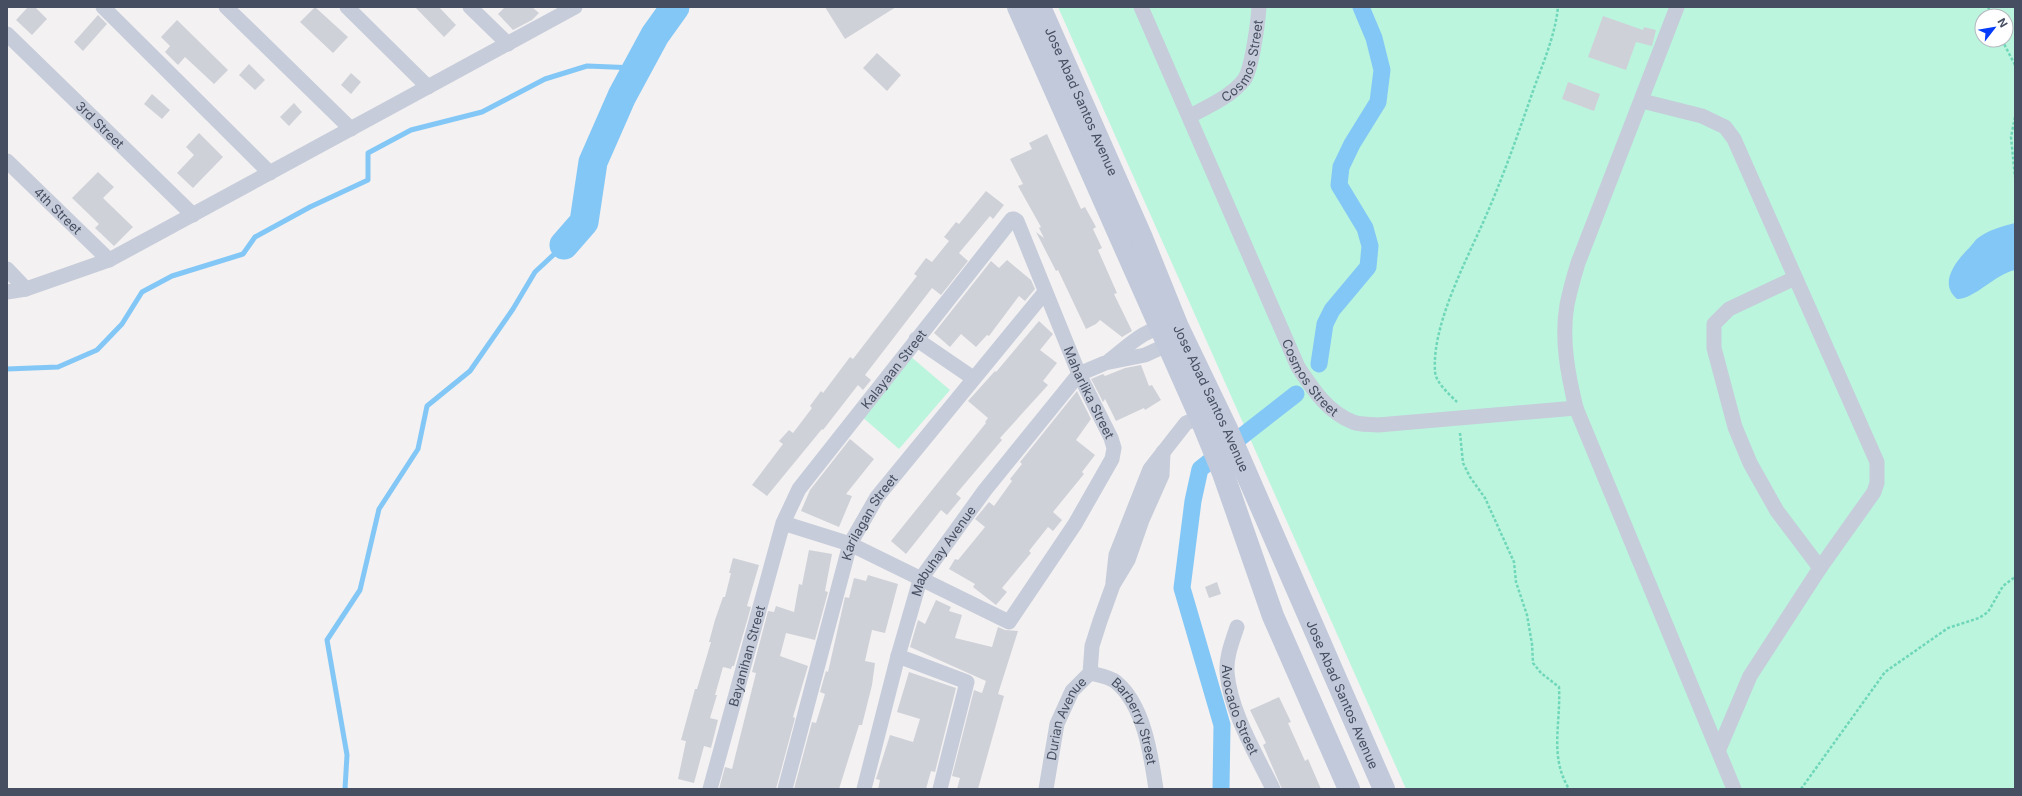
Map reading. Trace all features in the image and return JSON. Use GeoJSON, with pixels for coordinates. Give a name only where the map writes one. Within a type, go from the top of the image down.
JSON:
{"type":"FeatureCollection","features":[{"type":"Feature","properties":{"kind":"main road","name":"Jose Abad Santos Avenue"},"geometry":{"type":"LineString","coordinates":[[1018,7],[1168,333],[1213,423],[1243,464],[1384,789]]}},
{"type":"Feature","properties":{"kind":"main road","name":"Jose Abad Santos Avenue"},"geometry":{"type":"LineString","coordinates":[[1040,7],[1142,238],[1168,333]]}},
{"type":"Feature","properties":{"kind":"main road","name":"Jose Abad Santos Avenue"},"geometry":{"type":"LineString","coordinates":[[1213,423],[1223,473],[1273,616],[1350,789]]}},
{"type":"Feature","properties":{"kind":"street"},"geometry":{"type":"LineString","coordinates":[[103,7],[270,173]]}},
{"type":"Feature","properties":{"kind":"street"},"geometry":{"type":"LineString","coordinates":[[226,7],[351,129]]}},
{"type":"Feature","properties":{"kind":"street"},"geometry":{"type":"LineString","coordinates":[[347,7],[428,87]]}},
{"type":"Feature","properties":{"kind":"street"},"geometry":{"type":"LineString","coordinates":[[470,7],[508,44]]}},
{"type":"Feature","properties":{"kind":"street"},"geometry":{"type":"LineString","coordinates":[[7,292],[26,289],[109,260],[575,7]]}},
{"type":"Feature","properties":{"kind":"street","name":"Cosmos Street"},"geometry":{"type":"LineString","coordinates":[[1141,7],[1190,116],[1298,367],[1317,395],[1336,413],[1354,422],[1378,425],[1576,408]]}},
{"type":"Feature","properties":{"kind":"street","name":"Cosmos Street"},"geometry":{"type":"LineString","coordinates":[[1190,116],[1224,98],[1245,79],[1257,34],[1259,7]]}},
{"type":"Feature","properties":{"kind":"street"},"geometry":{"type":"LineString","coordinates":[[1677,7],[1642,101],[1578,263],[1567,306],[1565,350],[1569,379],[1576,408],[1719,749],[1734,789]]}},
{"type":"Feature","properties":{"kind":"street","name":"3rd Street"},"geometry":{"type":"LineString","coordinates":[[7,34],[193,215]]}},
{"type":"Feature","properties":{"kind":"street"},"geometry":{"type":"LineString","coordinates":[[1642,101],[1702,116],[1725,127],[1734,139],[1878,462],[1877,483],[1874,492],[1820,568],[1750,676],[1719,749]]}},
{"type":"Feature","properties":{"kind":"street","name":"4th Street"},"geometry":{"type":"LineString","coordinates":[[7,161],[109,260]]}},
{"type":"Feature","properties":{"kind":"street","name":"Maharlika Street"},"geometry":{"type":"LineString","coordinates":[[920,580],[1009,622],[1075,524],[1112,459],[1114,448],[1111,438],[1080,374],[1045,292],[1018,221],[1012,219]]}},
{"type":"Feature","properties":{"kind":"street","name":"Kalayaan Street"},"geometry":{"type":"LineString","coordinates":[[783,523],[799,489],[1012,219]]}},
{"type":"Feature","properties":{"kind":"street"},"geometry":{"type":"LineString","coordinates":[[7,269],[26,289]]}},
{"type":"Feature","properties":{"kind":"street"},"geometry":{"type":"LineString","coordinates":[[1795,278],[1729,309],[1721,315],[1714,324],[1714,348],[1735,427],[1750,463],[1777,511],[1820,568]]}},
{"type":"Feature","properties":{"kind":"street","name":"Karilagan Street"},"geometry":{"type":"LineString","coordinates":[[785,789],[850,544],[878,497],[973,378],[1045,292]]}},
{"type":"Feature","properties":{"kind":"street","name":"Mabuhay Avenue"},"geometry":{"type":"LineString","coordinates":[[864,789],[898,656],[920,580],[985,490],[1080,374],[1105,363],[1145,354],[1168,333]]}},
{"type":"Feature","properties":{"kind":"street"},"geometry":{"type":"LineString","coordinates":[[916,339],[973,378]]}},
{"type":"Feature","properties":{"kind":"street","name":"Durian Avenue"},"geometry":{"type":"LineString","coordinates":[[1046,789],[1057,724],[1072,691],[1090,673],[1092,646],[1113,585],[1128,560],[1142,520],[1162,475],[1164,452],[1186,423],[1213,423]]}},
{"type":"Feature","properties":{"kind":"street"},"geometry":{"type":"LineString","coordinates":[[783,523],[850,544],[920,580]]}},
{"type":"Feature","properties":{"kind":"street","name":"Bayanihan Street"},"geometry":{"type":"LineString","coordinates":[[710,789],[783,523]]}},
{"type":"Feature","properties":{"kind":"street","name":"Avocado Street"},"geometry":{"type":"LineString","coordinates":[[1237,627],[1228,655],[1227,672],[1234,706],[1273,789]]}},
{"type":"Feature","properties":{"kind":"street"},"geometry":{"type":"LineString","coordinates":[[898,656],[967,682],[940,789]]}},
{"type":"Feature","properties":{"kind":"street","name":"Barberry Street"},"geometry":{"type":"LineString","coordinates":[[1090,673],[1115,681],[1131,700],[1151,754],[1156,789]]}},
{"type":"Feature","properties":{"kind":"path"},"geometry":{"type":"LineString","coordinates":[[2006,48],[2015,65]]}},
{"type":"Feature","properties":{"kind":"path"},"geometry":{"type":"LineString","coordinates":[[2015,117],[2011,137],[2015,177]]}},
{"type":"Feature","properties":{"kind":"path"},"geometry":{"type":"LineString","coordinates":[[1801,789],[1885,672],[1948,628],[1979,618],[1988,612],[2003,586],[2015,578]]}},
{"type":"Feature","properties":{"kind":"green space"},"geometry":{"type":"Polygon","coordinates":[[[1058,7],[2015,7],[2015,789],[1406,789],[1058,7]]]}},
{"type":"Feature","properties":{"kind":"green space"},"geometry":{"type":"Polygon","coordinates":[[[910,356],[950,390],[899,449],[860,415],[910,356]]]}},
{"type":"Feature","properties":{"kind":"water"},"geometry":{"type":"Polygon","coordinates":[[[2015,223],[2015,270],[2000,276],[1971,295],[1957,299],[1949,286],[1949,279],[1951,272],[1959,259],[1982,235],[2015,223]]]}},
{"type":"Feature","properties":{"kind":"building"},"geometry":{"type":"Polygon","coordinates":[[[28,7],[35,7],[47,19],[32,35],[16,20],[28,7]]]}},
{"type":"Feature","properties":{"kind":"building"},"geometry":{"type":"Polygon","coordinates":[[[315,7],[348,37],[333,53],[300,22],[315,7]]]}},
{"type":"Feature","properties":{"kind":"building"},"geometry":{"type":"Polygon","coordinates":[[[415,7],[439,7],[456,25],[444,37],[415,7]]]}},
{"type":"Feature","properties":{"kind":"building"},"geometry":{"type":"Polygon","coordinates":[[[505,7],[532,7],[539,13],[532,20],[513,30],[498,14],[505,7]]]}},
{"type":"Feature","properties":{"kind":"building"},"geometry":{"type":"Polygon","coordinates":[[[825,7],[896,7],[845,39],[825,7]]]}},
{"type":"Feature","properties":{"kind":"building"},"geometry":{"type":"Polygon","coordinates":[[[98,15],[107,24],[83,51],[74,42],[98,15]]]}},
{"type":"Feature","properties":{"kind":"building"},"geometry":{"type":"Polygon","coordinates":[[[1603,16],[1643,30],[1644,27],[1656,30],[1652,46],[1636,42],[1626,70],[1588,57],[1603,16]]]}},
{"type":"Feature","properties":{"kind":"building"},"geometry":{"type":"Polygon","coordinates":[[[177,20],[228,70],[214,84],[185,57],[178,65],[165,52],[170,46],[161,37],[177,20]]]}},
{"type":"Feature","properties":{"kind":"building"},"geometry":{"type":"Polygon","coordinates":[[[877,53],[901,75],[887,91],[863,68],[877,53]]]}},
{"type":"Feature","properties":{"kind":"building"},"geometry":{"type":"Polygon","coordinates":[[[249,64],[265,80],[255,90],[239,75],[249,64]]]}},
{"type":"Feature","properties":{"kind":"building"},"geometry":{"type":"Polygon","coordinates":[[[351,73],[361,82],[351,94],[341,85],[351,73]]]}},
{"type":"Feature","properties":{"kind":"building"},"geometry":{"type":"Polygon","coordinates":[[[1568,82],[1600,94],[1594,111],[1562,99],[1568,82]]]}},
{"type":"Feature","properties":{"kind":"building"},"geometry":{"type":"Polygon","coordinates":[[[152,94],[170,110],[162,119],[144,104],[152,94]]]}},
{"type":"Feature","properties":{"kind":"building"},"geometry":{"type":"Polygon","coordinates":[[[294,103],[302,112],[289,126],[280,117],[294,103]]]}},
{"type":"Feature","properties":{"kind":"building"},"geometry":{"type":"Polygon","coordinates":[[[199,133],[223,157],[193,188],[177,173],[194,155],[186,147],[199,133]]]}},
{"type":"Feature","properties":{"kind":"building"},"geometry":{"type":"Polygon","coordinates":[[[1047,134],[1081,209],[1085,207],[1096,227],[1093,229],[1102,248],[1098,250],[1117,293],[1114,294],[1132,331],[1122,337],[1100,320],[1096,324],[1086,329],[1058,270],[1056,271],[1036,232],[1044,238],[1039,228],[1041,227],[1018,186],[1023,184],[1010,159],[1032,149],[1029,143],[1047,134]]]}},
{"type":"Feature","properties":{"kind":"building"},"geometry":{"type":"Polygon","coordinates":[[[98,172],[114,187],[103,198],[133,227],[114,246],[95,228],[99,224],[72,198],[98,172]]]}},
{"type":"Feature","properties":{"kind":"building"},"geometry":{"type":"Polygon","coordinates":[[[986,191],[1004,205],[993,219],[990,216],[959,253],[968,261],[941,295],[932,288],[865,375],[871,380],[863,390],[858,385],[823,430],[822,429],[767,496],[752,485],[783,444],[779,441],[789,430],[793,433],[812,408],[810,406],[821,391],[823,393],[850,357],[853,359],[917,276],[914,274],[926,258],[932,262],[949,241],[944,237],[956,222],[959,224],[986,191]]]}},
{"type":"Feature","properties":{"kind":"building"},"geometry":{"type":"Polygon","coordinates":[[[1007,260],[1031,280],[1035,289],[1025,301],[1019,296],[989,336],[987,335],[976,347],[961,334],[950,347],[934,333],[991,261],[999,268],[1007,260]]]}},
{"type":"Feature","properties":{"kind":"building"},"geometry":{"type":"Polygon","coordinates":[[[1039,321],[1053,334],[1040,350],[1057,363],[1043,381],[1048,385],[1000,438],[1002,440],[956,494],[961,498],[947,515],[941,510],[906,554],[891,541],[986,423],[985,422],[988,418],[968,401],[995,371],[996,372],[1039,321]]]}},
{"type":"Feature","properties":{"kind":"building"},"geometry":{"type":"Polygon","coordinates":[[[1141,365],[1149,386],[1152,385],[1161,400],[1145,410],[1144,408],[1116,421],[1105,399],[1103,402],[1091,379],[1103,374],[1105,376],[1125,368],[1141,365]]]}},
{"type":"Feature","properties":{"kind":"building"},"geometry":{"type":"Polygon","coordinates":[[[1077,391],[1091,419],[1076,440],[1095,455],[1082,472],[1084,474],[1053,512],[1062,520],[1053,531],[1048,527],[1029,551],[1031,553],[1002,588],[1007,592],[996,605],[973,587],[975,584],[949,569],[955,559],[958,560],[985,527],[975,519],[989,502],[994,506],[1012,481],[1010,479],[1022,464],[1020,462],[1077,391]]]}},
{"type":"Feature","properties":{"kind":"building"},"geometry":{"type":"Polygon","coordinates":[[[850,439],[874,459],[846,494],[852,496],[839,527],[801,511],[810,490],[850,439]]]}},
{"type":"Feature","properties":{"kind":"building"},"geometry":{"type":"Polygon","coordinates":[[[809,550],[832,554],[825,591],[828,592],[815,640],[786,633],[780,656],[808,666],[793,717],[795,718],[776,789],[719,789],[725,767],[732,769],[756,673],[752,672],[768,611],[774,612],[776,606],[794,612],[799,584],[802,585],[809,550]]]}},
{"type":"Feature","properties":{"kind":"building"},"geometry":{"type":"Polygon","coordinates":[[[733,558],[759,565],[747,606],[751,607],[734,666],[732,666],[731,669],[723,667],[715,695],[717,695],[710,718],[718,720],[711,748],[704,746],[694,783],[678,779],[686,741],[681,740],[695,689],[697,689],[711,642],[709,642],[715,620],[723,597],[725,597],[733,558]]]}},
{"type":"Feature","properties":{"kind":"building"},"geometry":{"type":"Polygon","coordinates":[[[868,575],[898,584],[885,633],[872,630],[865,661],[875,663],[872,685],[862,725],[859,725],[839,789],[794,789],[812,722],[816,723],[825,694],[820,692],[826,671],[828,672],[845,597],[849,598],[854,578],[866,581],[868,575]]]}},
{"type":"Feature","properties":{"kind":"building"},"geometry":{"type":"Polygon","coordinates":[[[1217,582],[1221,594],[1209,598],[1205,587],[1217,582]]]}},
{"type":"Feature","properties":{"kind":"building"},"geometry":{"type":"Polygon","coordinates":[[[936,600],[951,607],[949,611],[962,615],[955,638],[992,647],[998,627],[1005,630],[1018,631],[998,694],[1004,696],[978,789],[957,789],[960,778],[952,776],[974,690],[982,693],[986,681],[910,647],[918,620],[925,624],[936,600]]]}},
{"type":"Feature","properties":{"kind":"building"},"geometry":{"type":"Polygon","coordinates":[[[909,672],[956,688],[935,772],[931,771],[926,789],[878,789],[880,780],[876,779],[890,735],[913,742],[920,719],[897,712],[909,672]]]}},
{"type":"Feature","properties":{"kind":"building"},"geometry":{"type":"Polygon","coordinates":[[[1279,697],[1291,722],[1288,723],[1305,761],[1308,759],[1321,789],[1282,789],[1263,745],[1266,743],[1250,710],[1279,697]]]}},
{"type":"Feature","properties":{"kind":"waterway"},"geometry":{"type":"LineString","coordinates":[[564,245],[584,222],[593,162],[622,96],[655,35],[675,7]]}},
{"type":"Feature","properties":{"kind":"waterway"},"geometry":{"type":"LineString","coordinates":[[1319,364],[1325,324],[1332,310],[1368,267],[1370,246],[1365,228],[1339,185],[1341,167],[1352,144],[1378,102],[1382,70],[1374,38],[1361,7]]}},
{"type":"Feature","properties":{"kind":"waterway"},"geometry":{"type":"LineString","coordinates":[[7,369],[58,367],[97,350],[122,324],[142,292],[172,276],[243,254],[255,237],[310,207],[368,180],[368,153],[411,130],[482,112],[545,79],[587,66],[637,68]]}},
{"type":"Feature","properties":{"kind":"waterway"},"geometry":{"type":"LineString","coordinates":[[345,789],[347,755],[327,640],[360,590],[379,509],[418,449],[427,406],[470,371],[513,309],[535,272],[564,245]]}},
{"type":"Feature","properties":{"kind":"waterway"},"geometry":{"type":"LineString","coordinates":[[1221,789],[1222,725],[1182,588],[1193,501],[1200,469],[1296,394]]}}]}
